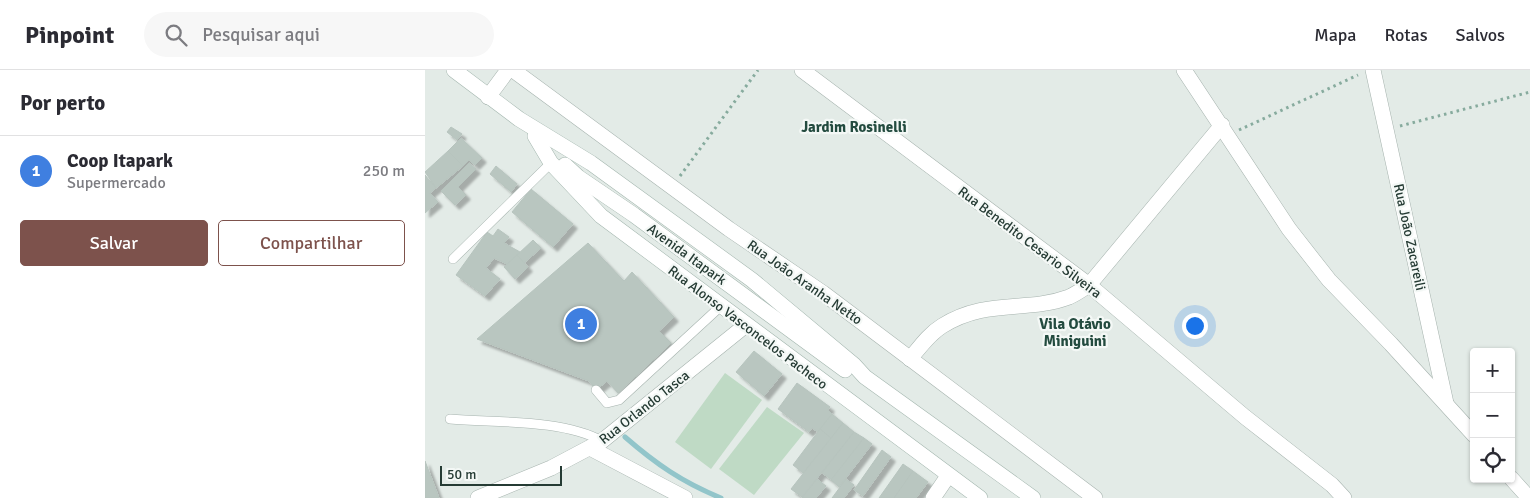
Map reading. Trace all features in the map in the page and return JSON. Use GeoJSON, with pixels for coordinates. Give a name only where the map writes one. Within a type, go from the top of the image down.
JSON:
{"type":"FeatureCollection","features":[{"type":"Feature","properties":{"kind":"street","name":"Avenida Itapark"},"geometry":{"type":"LineString","coordinates":[[454,70],[519,119],[591,163],[752,280],[854,365],[865,378],[1033,498]]}},
{"type":"Feature","properties":{"kind":"street"},"geometry":{"type":"LineString","coordinates":[[489,96],[508,70]]}},
{"type":"Feature","properties":{"kind":"street","name":"Rua João Aranha Netto"},"geometry":{"type":"LineString","coordinates":[[513,70],[672,187],[823,293],[1095,498]]}},
{"type":"Feature","properties":{"kind":"street","name":"Rua Benedito Cesario Silveira"},"geometry":{"type":"LineString","coordinates":[[802,70],[1089,285],[1245,417],[1332,485],[1344,498]]}},
{"type":"Feature","properties":{"kind":"street"},"geometry":{"type":"LineString","coordinates":[[1184,70],[1289,229],[1329,280],[1391,344],[1470,431]]}},
{"type":"Feature","properties":{"kind":"street","name":"Rua João Zacareili"},"geometry":{"type":"LineString","coordinates":[[1366,72],[1387,129],[1446,404]]}},
{"type":"Feature","properties":{"kind":"street","name":"Avenida Itapark"},"geometry":{"type":"LineString","coordinates":[[519,119],[578,177],[634,215],[849,372],[865,378]]}},
{"type":"Feature","properties":{"kind":"street"},"geometry":{"type":"LineString","coordinates":[[910,359],[930,336],[958,317],[998,307],[1050,302],[1071,296],[1089,285],[1225,130]]}},
{"type":"Feature","properties":{"kind":"street","name":"Rua Alonso Vasconcelos Pacheco"},"geometry":{"type":"LineString","coordinates":[[535,136],[551,163],[601,216],[948,476],[981,498]]}},
{"type":"Feature","properties":{"kind":"street"},"geometry":{"type":"LineString","coordinates":[[622,232],[644,202]]}},
{"type":"Feature","properties":{"kind":"street","name":"Rua Orlando Tasca"},"geometry":{"type":"LineString","coordinates":[[478,498],[508,492],[596,444],[746,325]]}},
{"type":"Feature","properties":{"kind":"street"},"geometry":{"type":"LineString","coordinates":[[596,444],[685,498]]}},
{"type":"Feature","properties":{"kind":"street"},"geometry":{"type":"LineString","coordinates":[[933,498],[948,476]]}},
{"type":"Feature","properties":{"kind":"street"},"geometry":{"type":"LineString","coordinates":[[1515,482],[1529,498]]}},
{"type":"Feature","properties":{"kind":"lane"},"geometry":{"type":"LineString","coordinates":[[453,259],[551,163]]}},
{"type":"Feature","properties":{"kind":"lane"},"geometry":{"type":"LineString","coordinates":[[596,390],[607,403],[619,400],[721,306]]}},
{"type":"Feature","properties":{"kind":"lane"},"geometry":{"type":"LineString","coordinates":[[450,419],[567,428],[587,433],[596,444]]}},
{"type":"Feature","properties":{"kind":"path"},"geometry":{"type":"LineString","coordinates":[[672,187],[759,70]]}},
{"type":"Feature","properties":{"kind":"path"},"geometry":{"type":"LineString","coordinates":[[1225,130],[1366,72]]}},
{"type":"Feature","properties":{"kind":"path"},"geometry":{"type":"LineString","coordinates":[[1387,129],[1530,92]]}},
{"type":"Feature","properties":{"kind":"green space"},"geometry":{"type":"Polygon","coordinates":[[[725,373],[762,400],[711,469],[675,442],[725,373]]]}},
{"type":"Feature","properties":{"kind":"green space"},"geometry":{"type":"Polygon","coordinates":[[[767,407],[804,433],[754,495],[719,469],[767,407]]]}},
{"type":"Feature","properties":{"kind":"building"},"geometry":{"type":"Polygon","coordinates":[[[451,127],[462,134],[457,140],[447,132],[451,127]]]}},
{"type":"Feature","properties":{"kind":"building"},"geometry":{"type":"Polygon","coordinates":[[[461,138],[482,158],[475,165],[469,160],[463,166],[448,151],[461,138]]]}},
{"type":"Feature","properties":{"kind":"building"},"geometry":{"type":"Polygon","coordinates":[[[448,151],[463,166],[436,188],[425,172],[448,151]]]}},
{"type":"Feature","properties":{"kind":"building"},"geometry":{"type":"Polygon","coordinates":[[[469,163],[476,169],[458,187],[466,195],[455,205],[441,191],[469,163]]]}},
{"type":"Feature","properties":{"kind":"building"},"geometry":{"type":"Polygon","coordinates":[[[496,166],[517,184],[511,192],[490,174],[496,166]]]}},
{"type":"Feature","properties":{"kind":"building"},"geometry":{"type":"Polygon","coordinates":[[[425,175],[436,188],[430,193],[438,202],[425,213],[425,175]]]}},
{"type":"Feature","properties":{"kind":"building"},"geometry":{"type":"Polygon","coordinates":[[[531,189],[573,224],[553,247],[512,212],[531,189]]]}},
{"type":"Feature","properties":{"kind":"building"},"geometry":{"type":"Polygon","coordinates":[[[498,229],[509,237],[504,243],[520,252],[507,264],[494,258],[486,268],[500,279],[485,296],[456,275],[487,232],[493,236],[498,229]]]}},
{"type":"Feature","properties":{"kind":"building"},"geometry":{"type":"Polygon","coordinates":[[[533,240],[541,248],[524,263],[517,255],[533,240]]]}},
{"type":"Feature","properties":{"kind":"building"},"geometry":{"type":"Polygon","coordinates":[[[588,243],[624,281],[632,272],[674,317],[659,331],[671,343],[618,393],[607,381],[596,390],[589,381],[477,339],[588,243]]]}},
{"type":"Feature","properties":{"kind":"building"},"geometry":{"type":"Polygon","coordinates":[[[517,255],[528,267],[515,279],[504,267],[517,255]]]}},
{"type":"Feature","properties":{"kind":"building"},"geometry":{"type":"Polygon","coordinates":[[[754,351],[782,374],[764,396],[736,372],[754,351]]]}},
{"type":"Feature","properties":{"kind":"building"},"geometry":{"type":"Polygon","coordinates":[[[797,383],[830,407],[828,410],[832,414],[818,432],[812,428],[809,432],[778,409],[797,383]]]}},
{"type":"Feature","properties":{"kind":"building"},"geometry":{"type":"Polygon","coordinates":[[[832,414],[843,423],[831,438],[820,429],[832,414]]]}},
{"type":"Feature","properties":{"kind":"building"},"geometry":{"type":"Polygon","coordinates":[[[843,423],[854,432],[802,497],[791,489],[843,423]]]}},
{"type":"Feature","properties":{"kind":"building"},"geometry":{"type":"Polygon","coordinates":[[[820,429],[831,438],[803,473],[793,465],[820,429]]]}},
{"type":"Feature","properties":{"kind":"building"},"geometry":{"type":"Polygon","coordinates":[[[854,432],[864,438],[832,480],[822,473],[854,432]]]}},
{"type":"Feature","properties":{"kind":"building"},"geometry":{"type":"Polygon","coordinates":[[[864,438],[872,444],[839,487],[831,480],[864,438]]]}},
{"type":"Feature","properties":{"kind":"building"},"geometry":{"type":"Polygon","coordinates":[[[882,450],[891,457],[863,496],[854,490],[882,450]]]}},
{"type":"Feature","properties":{"kind":"building"},"geometry":{"type":"Polygon","coordinates":[[[425,461],[439,498],[425,498],[425,461]]]}},
{"type":"Feature","properties":{"kind":"building"},"geometry":{"type":"Polygon","coordinates":[[[903,464],[913,471],[894,498],[879,498],[903,464]]]}},
{"type":"Feature","properties":{"kind":"building"},"geometry":{"type":"Polygon","coordinates":[[[913,471],[928,482],[916,498],[894,498],[913,471]]]}},
{"type":"Feature","properties":{"kind":"building"},"geometry":{"type":"Polygon","coordinates":[[[817,479],[826,486],[816,498],[802,498],[817,479]]]}},
{"type":"Feature","properties":{"kind":"building"},"geometry":{"type":"Polygon","coordinates":[[[846,479],[854,485],[844,498],[832,498],[846,479]]]}},
{"type":"Feature","properties":{"kind":"waterway"},"geometry":{"type":"LineString","coordinates":[[625,437],[670,472],[694,486],[721,498]]}},
{"type":"Feature","properties":{"kind":"place","name":"Coop Itapark"},"geometry":{"type":"Point","coordinates":[581,324]}},
{"type":"Feature","properties":{"kind":"district","name":"Jardim Rosinelli"},"geometry":{"type":"Point","coordinates":[854,127]}},
{"type":"Feature","properties":{"kind":"district","name":"Vila Otávio Miniguini"},"geometry":{"type":"Point","coordinates":[1075,332]}}]}
